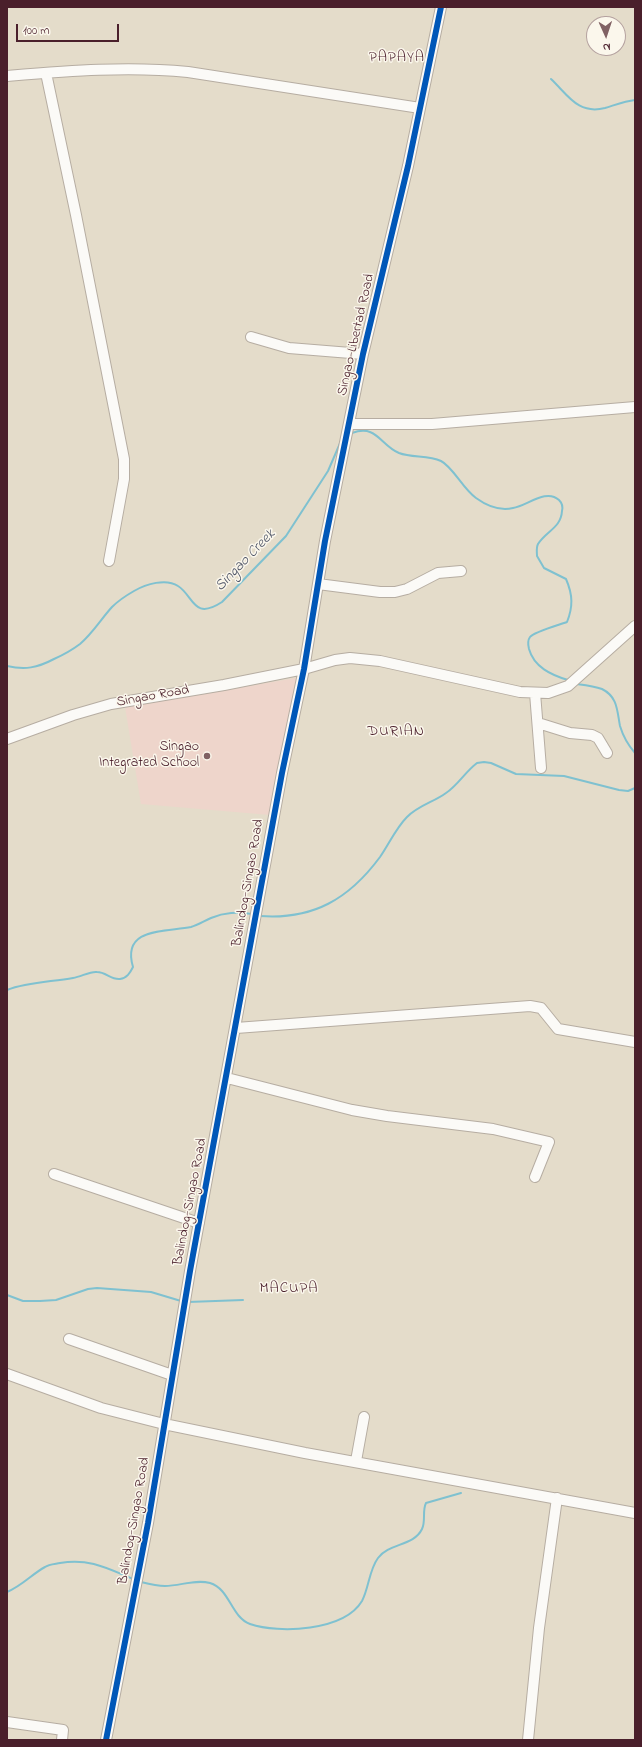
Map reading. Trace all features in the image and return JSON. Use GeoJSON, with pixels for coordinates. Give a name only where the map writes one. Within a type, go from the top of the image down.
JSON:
{"type":"FeatureCollection","features":[{"type":"Feature","properties":{"kind":"street","name":"Singao-Libertad Road"},"geometry":{"type":"LineString","coordinates":[[304,669],[318,584],[363,354],[420,108],[440,7]]}},
{"type":"Feature","properties":{"kind":"street"},"geometry":{"type":"LineString","coordinates":[[7,76],[113,69],[150,69],[188,72],[420,108]]}},
{"type":"Feature","properties":{"kind":"street"},"geometry":{"type":"LineString","coordinates":[[46,73],[78,222],[124,459],[124,479],[109,561]]}},
{"type":"Feature","properties":{"kind":"street"},"geometry":{"type":"LineString","coordinates":[[251,337],[289,348],[363,354]]}},
{"type":"Feature","properties":{"kind":"street"},"geometry":{"type":"LineString","coordinates":[[350,424],[432,424],[635,407]]}},
{"type":"Feature","properties":{"kind":"street"},"geometry":{"type":"LineString","coordinates":[[318,584],[380,592],[395,592],[407,589],[438,573],[461,571]]}},
{"type":"Feature","properties":{"kind":"street","name":"Singao Road"},"geometry":{"type":"LineString","coordinates":[[7,739],[73,715],[111,704],[304,669],[335,660],[364,658],[493,687],[535,693],[548,693],[568,686],[635,626]]}},
{"type":"Feature","properties":{"kind":"street","name":"Balindog-Singao Road"},"geometry":{"type":"LineString","coordinates":[[106,1740],[148,1523],[172,1375],[279,789],[304,669]]}},
{"type":"Feature","properties":{"kind":"street"},"geometry":{"type":"LineString","coordinates":[[535,693],[540,768]]}},
{"type":"Feature","properties":{"kind":"street"},"geometry":{"type":"LineString","coordinates":[[538,723],[570,733],[598,738],[607,753]]}},
{"type":"Feature","properties":{"kind":"street"},"geometry":{"type":"LineString","coordinates":[[236,1028],[530,1006],[541,1008],[558,1029],[635,1042]]}},
{"type":"Feature","properties":{"kind":"street"},"geometry":{"type":"LineString","coordinates":[[227,1078],[352,1110],[387,1116],[493,1129],[549,1142],[536,1177]]}},
{"type":"Feature","properties":{"kind":"street"},"geometry":{"type":"LineString","coordinates":[[54,1174],[200,1223]]}},
{"type":"Feature","properties":{"kind":"street"},"geometry":{"type":"LineString","coordinates":[[69,1339],[172,1375]]}},
{"type":"Feature","properties":{"kind":"street"},"geometry":{"type":"LineString","coordinates":[[7,1374],[101,1408],[164,1424],[305,1453],[356,1461],[635,1513]]}},
{"type":"Feature","properties":{"kind":"street"},"geometry":{"type":"LineString","coordinates":[[356,1461],[364,1417]]}},
{"type":"Feature","properties":{"kind":"street"},"geometry":{"type":"LineString","coordinates":[[528,1740],[538,1628],[557,1498]]}},
{"type":"Feature","properties":{"kind":"street"},"geometry":{"type":"LineString","coordinates":[[7,1722],[63,1730],[62,1740]]}},
{"type":"Feature","properties":{"kind":"shaded area","name":"Singao Integrated School"},"geometry":{"type":"Polygon","coordinates":[[[296,678],[270,815],[141,804],[125,707],[296,678]]]}},
{"type":"Feature","properties":{"kind":"waterway"},"geometry":{"type":"LineString","coordinates":[[551,79],[574,102],[588,109],[605,108],[635,100]]}},
{"type":"Feature","properties":{"kind":"waterway","name":"Singao Creek"},"geometry":{"type":"LineString","coordinates":[[352,433],[367,431],[373,433],[399,453],[441,461],[450,468],[471,494],[480,501],[494,507],[503,509],[518,507],[536,499],[548,496],[554,497],[560,501],[562,508],[559,522],[538,544],[537,556],[544,568],[566,579],[571,596],[570,611],[567,622],[532,635],[529,638],[528,643],[531,655],[539,665],[555,676],[568,680]]}},
{"type":"Feature","properties":{"kind":"waterway","name":"Singao Creek"},"geometry":{"type":"LineString","coordinates":[[7,666],[20,668],[36,666],[48,662],[67,652],[85,640],[112,607],[134,591],[150,584],[168,582],[178,586],[195,605],[200,608],[205,609],[222,602],[286,536],[328,471],[341,441]]}},
{"type":"Feature","properties":{"kind":"waterway","name":"Singao Creek"},"geometry":{"type":"LineString","coordinates":[[577,684],[602,689],[611,696],[616,705],[620,726],[628,744],[635,753]]}},
{"type":"Feature","properties":{"kind":"waterway"},"geometry":{"type":"LineString","coordinates":[[260,916],[297,914],[313,910],[328,904],[342,895],[368,872],[407,817],[416,809],[450,790],[477,763],[491,763],[516,774],[564,776],[619,790],[628,791],[635,788]]}},
{"type":"Feature","properties":{"kind":"waterway"},"geometry":{"type":"LineString","coordinates":[[7,990],[15,987],[76,977],[94,972],[100,972],[117,979],[125,978],[133,967],[131,954],[133,945],[139,938],[158,931],[191,927],[221,915],[236,913],[252,914]]}},
{"type":"Feature","properties":{"kind":"waterway"},"geometry":{"type":"LineString","coordinates":[[7,1295],[23,1301],[56,1300],[88,1289],[97,1288],[151,1292],[181,1301]]}},
{"type":"Feature","properties":{"kind":"waterway"},"geometry":{"type":"LineString","coordinates":[[188,1302],[243,1300]]}},
{"type":"Feature","properties":{"kind":"waterway"},"geometry":{"type":"LineString","coordinates":[[141,1582],[165,1586],[193,1582],[210,1583],[217,1586],[222,1591],[234,1610],[244,1620],[250,1624],[262,1627],[293,1629],[310,1628],[326,1624],[341,1619],[353,1611],[362,1601],[375,1563],[383,1553],[413,1539],[418,1535],[424,1523],[424,1509],[426,1503],[461,1493]]}},
{"type":"Feature","properties":{"kind":"waterway"},"geometry":{"type":"LineString","coordinates":[[7,1592],[17,1587],[47,1566],[70,1562],[98,1565],[133,1579]]}},
{"type":"Feature","properties":{"kind":"cycle path"},"geometry":{"type":"LineString","coordinates":[[106,1740],[148,1523],[190,1271],[282,773],[304,669],[325,541],[363,354],[408,166],[441,7]]}},
{"type":"Feature","properties":{"kind":"place","name":"Singao Integrated School"},"geometry":{"type":"Point","coordinates":[207,756]}},
{"type":"Feature","properties":{"kind":"district","name":"PAPAYA"},"geometry":{"type":"Point","coordinates":[397,59]}},
{"type":"Feature","properties":{"kind":"district","name":"DURIAN"},"geometry":{"type":"Point","coordinates":[396,733]}},
{"type":"Feature","properties":{"kind":"district","name":"MACUPA"},"geometry":{"type":"Point","coordinates":[289,1290]}}]}
